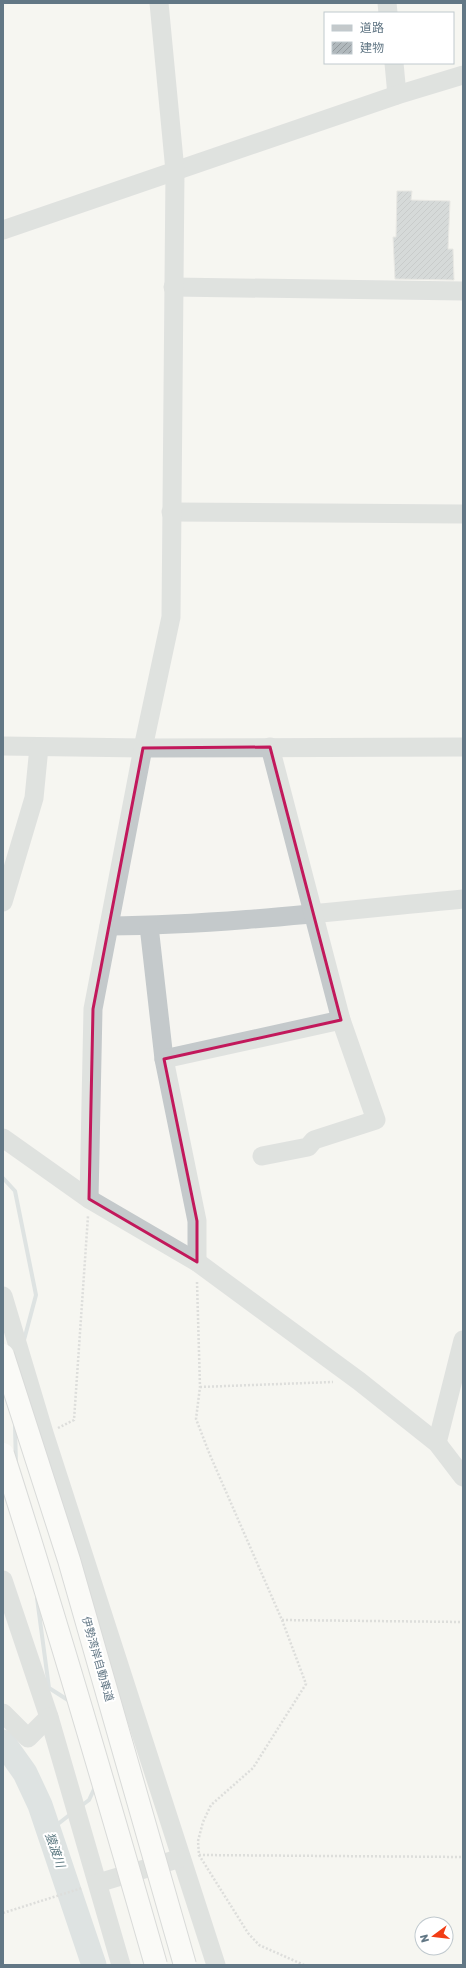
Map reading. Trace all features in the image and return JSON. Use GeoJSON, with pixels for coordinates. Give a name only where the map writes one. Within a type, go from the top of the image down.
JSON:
{"type":"FeatureCollection","features":[{"type":"Feature","properties":{"kind":"highway","name":"伊勢湾岸自動車道"},"geometry":{"type":"LineString","coordinates":[[3,1355],[71,1568],[185,1965]]}},
{"type":"Feature","properties":{"kind":"highway"},"geometry":{"type":"LineString","coordinates":[[3,1454],[40,1569],[102,1775],[156,1965]]}},
{"type":"Feature","properties":{"kind":"street"},"geometry":{"type":"LineString","coordinates":[[89,1199],[93,1009],[143,748],[171,617],[174,171],[158,3]]}},
{"type":"Feature","properties":{"kind":"street"},"geometry":{"type":"LineString","coordinates":[[394,64],[397,95]]}},
{"type":"Feature","properties":{"kind":"street"},"geometry":{"type":"LineString","coordinates":[[3,230],[397,95],[463,75]]}},
{"type":"Feature","properties":{"kind":"street"},"geometry":{"type":"LineString","coordinates":[[173,287],[463,290]]}},
{"type":"Feature","properties":{"kind":"street"},"geometry":{"type":"LineString","coordinates":[[171,512],[463,514]]}},
{"type":"Feature","properties":{"kind":"street"},"geometry":{"type":"LineString","coordinates":[[3,746],[143,748],[463,747]]}},
{"type":"Feature","properties":{"kind":"street"},"geometry":{"type":"LineString","coordinates":[[3,902],[9,864],[34,798],[39,746]]}},
{"type":"Feature","properties":{"kind":"street"},"geometry":{"type":"LineString","coordinates":[[262,1156],[308,1147],[314,1140],[376,1120],[340,1020],[270,747]]}},
{"type":"Feature","properties":{"kind":"street"},"geometry":{"type":"LineString","coordinates":[[109,926],[149,926],[312,913],[463,898]]}},
{"type":"Feature","properties":{"kind":"street"},"geometry":{"type":"LineString","coordinates":[[149,926],[164,1059],[197,1221],[197,1262]]}},
{"type":"Feature","properties":{"kind":"street"},"geometry":{"type":"LineString","coordinates":[[164,1059],[340,1020]]}},
{"type":"Feature","properties":{"kind":"street"},"geometry":{"type":"LineString","coordinates":[[3,1138],[89,1199],[197,1262],[359,1381],[437,1442],[463,1477]]}},
{"type":"Feature","properties":{"kind":"street"},"geometry":{"type":"LineString","coordinates":[[3,1296],[44,1433],[190,1856],[216,1965]]}},
{"type":"Feature","properties":{"kind":"street"},"geometry":{"type":"LineString","coordinates":[[437,1442],[463,1340]]}},
{"type":"Feature","properties":{"kind":"street"},"geometry":{"type":"LineString","coordinates":[[3,1580],[49,1717],[121,1965]]}},
{"type":"Feature","properties":{"kind":"street"},"geometry":{"type":"LineString","coordinates":[[3,1713],[28,1738],[49,1717]]}},
{"type":"Feature","properties":{"kind":"street"},"geometry":{"type":"LineString","coordinates":[[98,1884],[190,1856]]}},
{"type":"Feature","properties":{"kind":"path"},"geometry":{"type":"LineString","coordinates":[[44,1433],[74,1420],[89,1199]]}},
{"type":"Feature","properties":{"kind":"path"},"geometry":{"type":"LineString","coordinates":[[190,1856],[198,1841],[203,1822],[211,1805],[253,1768],[306,1684],[282,1620],[210,1456],[196,1419],[200,1387],[197,1262]]}},
{"type":"Feature","properties":{"kind":"path"},"geometry":{"type":"LineString","coordinates":[[200,1387],[359,1381]]}},
{"type":"Feature","properties":{"kind":"path"},"geometry":{"type":"LineString","coordinates":[[282,1620],[463,1622]]}},
{"type":"Feature","properties":{"kind":"path"},"geometry":{"type":"LineString","coordinates":[[190,1856],[463,1857]]}},
{"type":"Feature","properties":{"kind":"path"},"geometry":{"type":"LineString","coordinates":[[190,1856],[248,1934],[259,1945],[304,1965]]}},
{"type":"Feature","properties":{"kind":"path"},"geometry":{"type":"LineString","coordinates":[[3,1912],[77,1890]]}},
{"type":"Feature","properties":{"kind":"highlighted area"},"geometry":{"type":"Polygon","coordinates":[[[270,747],[341,1020],[164,1059],[197,1221],[197,1262],[89,1199],[93,1009],[143,748],[270,747]]]}},
{"type":"Feature","properties":{"kind":"building"},"geometry":{"type":"Polygon","coordinates":[[[397,191],[412,191],[411,200],[450,201],[448,249],[453,249],[454,280],[395,279],[393,237],[396,237],[397,191]]]}},
{"type":"Feature","properties":{"kind":"waterway"},"geometry":{"type":"LineString","coordinates":[[3,1178],[15,1191],[36,1295],[24,1340]]}},
{"type":"Feature","properties":{"kind":"waterway"},"geometry":{"type":"LineString","coordinates":[[15,1426],[16,1465]]}},
{"type":"Feature","properties":{"kind":"waterway"},"geometry":{"type":"LineString","coordinates":[[37,1598],[49,1688],[71,1702]]}},
{"type":"Feature","properties":{"kind":"waterway","name":"猿渡川"},"geometry":{"type":"LineString","coordinates":[[3,1742],[25,1773],[40,1805],[94,1965]]}},
{"type":"Feature","properties":{"kind":"waterway"},"geometry":{"type":"LineString","coordinates":[[81,1806],[89,1800],[96,1785]]}},
{"type":"Feature","properties":{"kind":"waterway"},"geometry":{"type":"LineString","coordinates":[[49,1831],[72,1813]]}}]}
